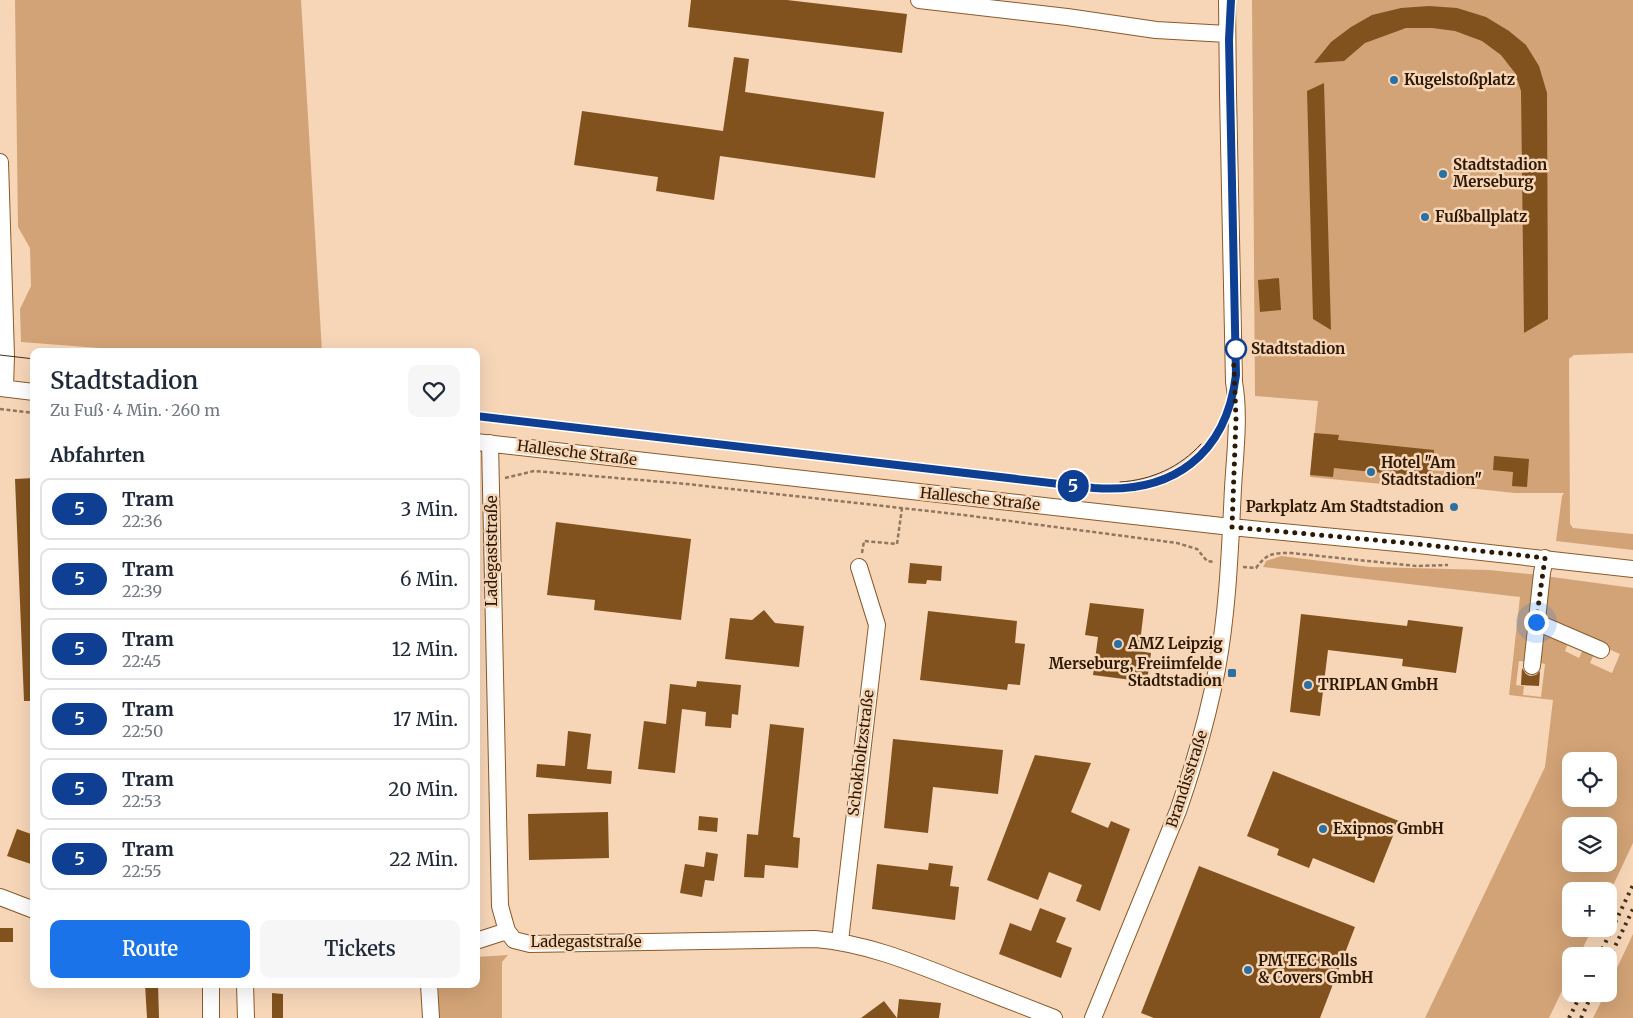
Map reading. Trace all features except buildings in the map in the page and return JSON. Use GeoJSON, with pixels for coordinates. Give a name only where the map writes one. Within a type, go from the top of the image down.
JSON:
{"type":"FeatureCollection","features":[{"type":"Feature","properties":{"kind":"street"},"geometry":{"type":"LineString","coordinates":[[919,0],[1066,14],[1156,30],[1226,34]]}},
{"type":"Feature","properties":{"kind":"street","name":"Brandisstraße"},"geometry":{"type":"LineString","coordinates":[[1093,1018],[1178,811],[1189,778],[1204,729],[1217,670],[1224,624],[1230,565],[1236,419],[1226,34],[1227,0]]}},
{"type":"Feature","properties":{"kind":"street"},"geometry":{"type":"LineString","coordinates":[[0,162],[6,356],[2,388],[30,392]]}},
{"type":"Feature","properties":{"kind":"street","name":"Hallesche Straße"},"geometry":{"type":"LineString","coordinates":[[483,443],[1232,527],[1418,544],[1633,568]]}},
{"type":"Feature","properties":{"kind":"street","name":"Ladegaststraße"},"geometry":{"type":"LineString","coordinates":[[483,443],[492,478],[492,599],[500,906],[507,931],[514,940],[530,944],[815,939],[840,941],[870,948],[923,966],[1054,1018]]}},
{"type":"Feature","properties":{"kind":"street"},"geometry":{"type":"LineString","coordinates":[[1532,666],[1545,558]]}},
{"type":"Feature","properties":{"kind":"street","name":"Schokholtzstraße"},"geometry":{"type":"LineString","coordinates":[[840,941],[877,625],[859,567]]}},
{"type":"Feature","properties":{"kind":"street"},"geometry":{"type":"LineString","coordinates":[[1536,622],[1600,650]]}},
{"type":"Feature","properties":{"kind":"street"},"geometry":{"type":"LineString","coordinates":[[0,897],[30,908]]}},
{"type":"Feature","properties":{"kind":"street"},"geometry":{"type":"LineString","coordinates":[[480,940],[507,931]]}},
{"type":"Feature","properties":{"kind":"street"},"geometry":{"type":"LineString","coordinates":[[211,988],[211,1018]]}},
{"type":"Feature","properties":{"kind":"street"},"geometry":{"type":"LineString","coordinates":[[246,988],[246,1018]]}},
{"type":"Feature","properties":{"kind":"street"},"geometry":{"type":"LineString","coordinates":[[430,988],[430,1018]]}},
{"type":"Feature","properties":{"kind":"path"},"geometry":{"type":"LineString","coordinates":[[0,409],[30,412]]}},
{"type":"Feature","properties":{"kind":"path"},"geometry":{"type":"LineString","coordinates":[[492,478],[507,478],[534,471],[686,484],[964,515],[1177,543],[1198,549],[1207,561],[1256,568],[1263,558],[1273,553],[1291,553],[1416,566],[1450,565]]}},
{"type":"Feature","properties":{"kind":"path"},"geometry":{"type":"LineString","coordinates":[[859,567],[864,541],[897,544],[902,508]]}},
{"type":"Feature","properties":{"kind":"shaded area"},"geometry":{"type":"Polygon","coordinates":[[[15,0],[301,0],[322,348],[100,348],[21,342],[20,309],[31,286],[30,248],[18,227],[15,0]]]}},
{"type":"Feature","properties":{"kind":"shaded area","name":"Stadtstadion Merseburg"},"geometry":{"type":"Polygon","coordinates":[[[1252,0],[1633,0],[1633,353],[1574,355],[1569,359],[1570,524],[1573,528],[1633,534],[1633,550],[1556,541],[1564,493],[1515,493],[1448,486],[1382,484],[1310,477],[1318,401],[1255,396],[1252,0]]]}},
{"type":"Feature","properties":{"kind":"shaded area"},"geometry":{"type":"Polygon","coordinates":[[[1281,556],[1370,567],[1489,570],[1538,575],[1528,662],[1519,661],[1516,685],[1524,686],[1523,695],[1541,697],[1545,664],[1536,662],[1540,628],[1569,641],[1565,651],[1579,658],[1584,647],[1595,652],[1590,663],[1612,673],[1620,654],[1552,625],[1542,612],[1545,576],[1633,588],[1633,843],[1615,882],[1562,882],[1562,937],[1588,937],[1583,947],[1562,947],[1562,991],[1549,1018],[1425,1018],[1545,767],[1553,700],[1509,695],[1520,597],[1263,567],[1266,561],[1281,556]]]}},
{"type":"Feature","properties":{"kind":"shaded area"},"geometry":{"type":"Polygon","coordinates":[[[1633,934],[1633,1018],[1593,1018],[1601,1002],[1617,1002],[1617,968],[1633,934]]]}},
{"type":"Feature","properties":{"kind":"shaded area"},"geometry":{"type":"Polygon","coordinates":[[[508,955],[502,962],[502,1018],[439,1018],[438,988],[480,988],[480,957],[508,955]]]}},
{"type":"Feature","properties":{"kind":"tram line"},"geometry":{"type":"LineString","coordinates":[[480,416],[1094,488],[1122,488],[1148,484],[1171,476],[1191,464],[1208,447],[1221,427],[1230,403],[1236,375],[1229,41],[1231,0]]}},
{"type":"Feature","properties":{"kind":"tram line","name":"5"},"geometry":{"type":"LineString","coordinates":[[480,416],[1111,490],[1140,487],[1172,476],[1192,464],[1210,445],[1219,431],[1231,400],[1236,375],[1236,300],[1229,40],[1231,0]]}},
{"type":"Feature","properties":{"kind":"tram line"},"geometry":{"type":"LineString","coordinates":[[0,355],[30,359]]}},
{"type":"Feature","properties":{"kind":"tram line"},"geometry":{"type":"LineString","coordinates":[[1120,482],[1132,481],[1165,471],[1175,466],[1201,444]]}},
{"type":"Feature","properties":{"kind":"railway"},"geometry":{"type":"LineString","coordinates":[[1603,947],[1633,885]]}},
{"type":"Feature","properties":{"kind":"railway"},"geometry":{"type":"LineString","coordinates":[[1615,947],[1633,909]]}},
{"type":"Feature","properties":{"kind":"railway"},"geometry":{"type":"LineString","coordinates":[[1569,1018],[1577,1002]]}},
{"type":"Feature","properties":{"kind":"railway"},"geometry":{"type":"LineString","coordinates":[[1581,1018],[1588,1002]]}},
{"type":"Feature","properties":{"kind":"place","name":"Kugelstoßplatz"},"geometry":{"type":"Point","coordinates":[1394,80]}},
{"type":"Feature","properties":{"kind":"place","name":"Stadtstadion Merseburg"},"geometry":{"type":"Point","coordinates":[1443,174]}},
{"type":"Feature","properties":{"kind":"place","name":"Fußballplatz"},"geometry":{"type":"Point","coordinates":[1425,217]}},
{"type":"Feature","properties":{"kind":"place","name":"Stadtstadion"},"geometry":{"type":"Point","coordinates":[1236,349]}},
{"type":"Feature","properties":{"kind":"place","name":"Hotel \"Am Stadtstadion\""},"geometry":{"type":"Point","coordinates":[1371,472]}},
{"type":"Feature","properties":{"kind":"place","name":"Parkplatz Am Stadtstadion"},"geometry":{"type":"Point","coordinates":[1454,507]}},
{"type":"Feature","properties":{"kind":"place","name":"AMZ Leipzig"},"geometry":{"type":"Point","coordinates":[1118,644]}},
{"type":"Feature","properties":{"kind":"place","name":"Merseburg, Freiimfelde Stadtstadion"},"geometry":{"type":"Point","coordinates":[1232,673]}},
{"type":"Feature","properties":{"kind":"place","name":"TRIPLAN GmbH"},"geometry":{"type":"Point","coordinates":[1308,685]}},
{"type":"Feature","properties":{"kind":"place","name":"Exipnos GmbH"},"geometry":{"type":"Point","coordinates":[1323,829]}},
{"type":"Feature","properties":{"kind":"place","name":"PM TEC Rolls & Covers GmbH"},"geometry":{"type":"Point","coordinates":[1248,970]}},
{"type":"Feature","properties":{"kind":"route"},"geometry":{"type":"LineString","coordinates":[[1236,349],[1233,344],[1236,419],[1232,527],[1545,558],[1536,622]]}}]}
